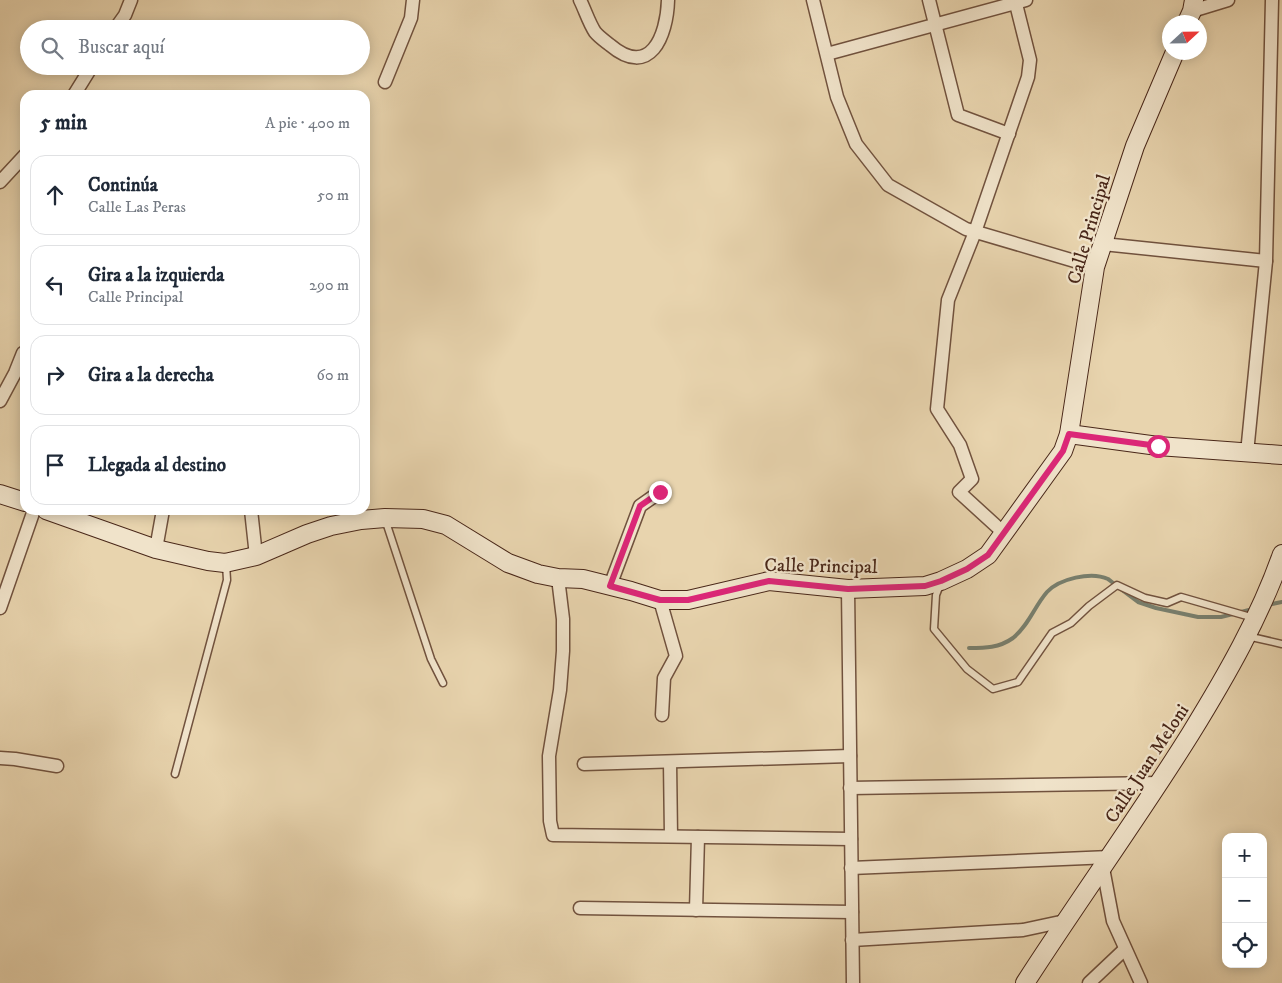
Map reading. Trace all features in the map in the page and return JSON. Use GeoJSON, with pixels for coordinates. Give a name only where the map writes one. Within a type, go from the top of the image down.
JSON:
{"type":"FeatureCollection","features":[{"type":"Feature","properties":{"kind":"street"},"geometry":{"type":"LineString","coordinates":[[121,20],[131,0]]}},
{"type":"Feature","properties":{"kind":"street"},"geometry":{"type":"LineString","coordinates":[[385,82],[411,18],[413,0]]}},
{"type":"Feature","properties":{"kind":"street"},"geometry":{"type":"LineString","coordinates":[[580,0],[595,32],[621,55],[640,58],[658,45],[664,31],[668,0]]}},
{"type":"Feature","properties":{"kind":"street"},"geometry":{"type":"LineString","coordinates":[[813,0],[838,97],[856,144],[888,185],[966,230],[1095,267]]}},
{"type":"Feature","properties":{"kind":"street"},"geometry":{"type":"LineString","coordinates":[[929,0],[958,115],[1009,134]]}},
{"type":"Feature","properties":{"kind":"street"},"geometry":{"type":"LineString","coordinates":[[1191,11],[1228,0]]}},
{"type":"Feature","properties":{"kind":"street"},"geometry":{"type":"LineString","coordinates":[[1247,453],[1266,261],[1272,0]]}},
{"type":"Feature","properties":{"kind":"street"},"geometry":{"type":"LineString","coordinates":[[827,54],[1019,1],[1030,60],[1028,77],[975,232],[948,300],[938,409],[960,445],[972,479],[959,492],[1005,534]]}},
{"type":"Feature","properties":{"kind":"street","name":"Calle Principal"},"geometry":{"type":"LineString","coordinates":[[60,515],[156,549],[208,561],[226,563],[256,556],[331,526],[361,520],[385,518],[423,519],[446,525],[508,563],[538,574],[558,578],[583,579],[660,600],[688,600],[769,581],[848,589],[925,586],[941,581],[967,569],[988,555],[1005,534],[1063,451],[1069,434],[1095,267],[1135,146],[1172,60]]}},
{"type":"Feature","properties":{"kind":"street"},"geometry":{"type":"LineString","coordinates":[[77,90],[86,75]]}},
{"type":"Feature","properties":{"kind":"street"},"geometry":{"type":"LineString","coordinates":[[0,182],[20,160]]}},
{"type":"Feature","properties":{"kind":"street"},"geometry":{"type":"LineString","coordinates":[[1103,244],[1266,261]]}},
{"type":"Feature","properties":{"kind":"street"},"geometry":{"type":"LineString","coordinates":[[0,401],[20,360]]}},
{"type":"Feature","properties":{"kind":"street"},"geometry":{"type":"LineString","coordinates":[[1069,434],[1158,446],[1282,455]]}},
{"type":"Feature","properties":{"kind":"street"},"geometry":{"type":"LineString","coordinates":[[610,586],[640,506],[660,492]]}},
{"type":"Feature","properties":{"kind":"street"},"geometry":{"type":"LineString","coordinates":[[0,494],[20,500]]}},
{"type":"Feature","properties":{"kind":"street"},"geometry":{"type":"LineString","coordinates":[[0,608],[32,515]]}},
{"type":"Feature","properties":{"kind":"street"},"geometry":{"type":"LineString","coordinates":[[156,549],[162,515]]}},
{"type":"Feature","properties":{"kind":"street"},"geometry":{"type":"LineString","coordinates":[[252,515],[256,556]]}},
{"type":"Feature","properties":{"kind":"street","name":"Calle Juan Meloni"},"geometry":{"type":"LineString","coordinates":[[1025,983],[1065,921],[1160,783],[1211,700],[1246,635],[1252,616],[1272,581],[1282,554]]}},
{"type":"Feature","properties":{"kind":"street"},"geometry":{"type":"LineString","coordinates":[[558,578],[563,619],[564,651],[560,690],[549,756],[550,821],[553,834],[851,839]]}},
{"type":"Feature","properties":{"kind":"street"},"geometry":{"type":"LineString","coordinates":[[848,589],[853,983]]}},
{"type":"Feature","properties":{"kind":"street"},"geometry":{"type":"LineString","coordinates":[[660,600],[676,656],[664,678],[662,715]]}},
{"type":"Feature","properties":{"kind":"street"},"geometry":{"type":"LineString","coordinates":[[584,764],[850,756]]}},
{"type":"Feature","properties":{"kind":"street"},"geometry":{"type":"LineString","coordinates":[[0,758],[58,766]]}},
{"type":"Feature","properties":{"kind":"street"},"geometry":{"type":"LineString","coordinates":[[670,762],[671,836]]}},
{"type":"Feature","properties":{"kind":"street"},"geometry":{"type":"LineString","coordinates":[[850,788],[1160,783]]}},
{"type":"Feature","properties":{"kind":"street"},"geometry":{"type":"LineString","coordinates":[[696,910],[698,837]]}},
{"type":"Feature","properties":{"kind":"street"},"geometry":{"type":"LineString","coordinates":[[851,868],[1106,862],[1113,921],[1141,983]]}},
{"type":"Feature","properties":{"kind":"street"},"geometry":{"type":"LineString","coordinates":[[580,908],[852,912]]}},
{"type":"Feature","properties":{"kind":"street"},"geometry":{"type":"LineString","coordinates":[[852,940],[1023,930],[1065,921]]}},
{"type":"Feature","properties":{"kind":"street"},"geometry":{"type":"LineString","coordinates":[[1089,983],[1125,949]]}},
{"type":"Feature","properties":{"kind":"lane"},"geometry":{"type":"LineString","coordinates":[[385,518],[431,659],[443,683]]}},
{"type":"Feature","properties":{"kind":"lane"},"geometry":{"type":"LineString","coordinates":[[175,774],[227,580],[226,563]]}},
{"type":"Feature","properties":{"kind":"lane"},"geometry":{"type":"LineString","coordinates":[[941,581],[936,595],[934,629],[966,669],[993,689],[1018,682],[1052,633],[1071,623],[1089,606],[1116,586],[1145,598],[1167,603],[1181,597],[1252,616]]}},
{"type":"Feature","properties":{"kind":"lane"},"geometry":{"type":"LineString","coordinates":[[1246,635],[1282,644]]}},
{"type":"Feature","properties":{"kind":"waterway"},"geometry":{"type":"LineString","coordinates":[[969,648],[997,646],[1013,638],[1019,633],[1047,592],[1059,583],[1084,576],[1093,576],[1108,579],[1117,586]]}},
{"type":"Feature","properties":{"kind":"waterway"},"geometry":{"type":"LineString","coordinates":[[1122,590],[1138,602],[1198,617],[1221,617],[1253,609]]}},
{"type":"Feature","properties":{"kind":"waterway"},"geometry":{"type":"LineString","coordinates":[[1267,605],[1282,602]]}},
{"type":"Feature","properties":{"kind":"route"},"geometry":{"type":"LineString","coordinates":[[660,492],[640,506],[610,586],[660,600],[688,600],[769,581],[848,589],[925,586],[967,569],[988,555],[1005,534],[1063,451],[1069,434],[1158,446]]}}]}
